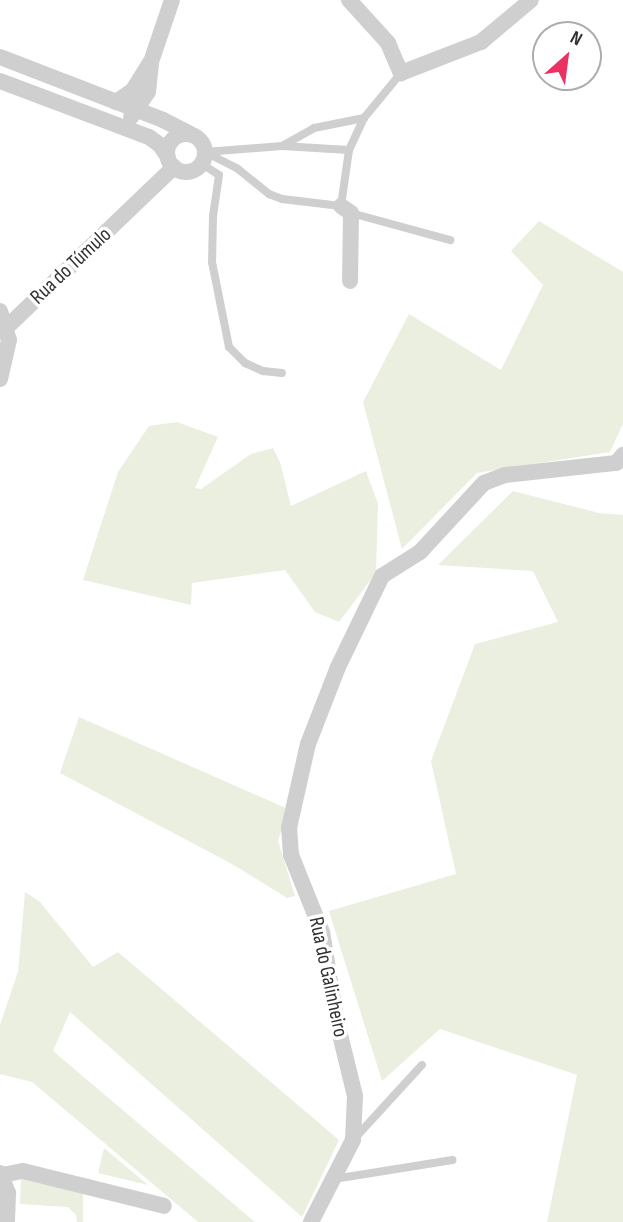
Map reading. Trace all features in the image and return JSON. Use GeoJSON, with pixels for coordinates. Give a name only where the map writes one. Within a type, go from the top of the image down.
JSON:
{"type":"FeatureCollection","features":[{"type":"Feature","properties":{"kind":"street"},"geometry":{"type":"LineString","coordinates":[[129,110],[141,91],[172,0]]}},
{"type":"Feature","properties":{"kind":"street"},"geometry":{"type":"LineString","coordinates":[[349,0],[388,43],[401,73],[481,43],[531,0]]}},
{"type":"Feature","properties":{"kind":"street"},"geometry":{"type":"LineString","coordinates":[[0,57],[129,110],[155,117],[190,134],[201,140],[204,158],[186,172],[167,156],[92,116],[0,81]]}},
{"type":"Feature","properties":{"kind":"street"},"geometry":{"type":"LineString","coordinates":[[129,110],[141,91]]}},
{"type":"Feature","properties":{"kind":"street"},"geometry":{"type":"LineString","coordinates":[[141,91],[155,117]]}},
{"type":"Feature","properties":{"kind":"street"},"geometry":{"type":"LineString","coordinates":[[92,116],[129,110]]}},
{"type":"Feature","properties":{"kind":"street"},"geometry":{"type":"LineString","coordinates":[[129,110],[151,132],[167,156]]}},
{"type":"Feature","properties":{"kind":"street"},"geometry":{"type":"LineString","coordinates":[[167,156],[173,139],[190,134]]}},
{"type":"Feature","properties":{"kind":"street","name":"Rua do Túmulo"},"geometry":{"type":"LineString","coordinates":[[6,328],[167,156]]}},
{"type":"Feature","properties":{"kind":"street"},"geometry":{"type":"LineString","coordinates":[[346,210],[350,281]]}},
{"type":"Feature","properties":{"kind":"street"},"geometry":{"type":"LineString","coordinates":[[0,310],[6,328],[8,350],[0,379]]}},
{"type":"Feature","properties":{"kind":"street","name":"Rua do Galinheiro"},"geometry":{"type":"LineString","coordinates":[[311,1222],[353,1140],[355,1097],[336,1018],[322,932],[291,855],[289,828],[318,716],[382,576],[419,552],[484,483],[505,475],[616,463],[623,455]]}},
{"type":"Feature","properties":{"kind":"street"},"geometry":{"type":"LineString","coordinates":[[7,1222],[8,1193],[1,1174],[23,1171],[164,1206]]}},
{"type":"Feature","properties":{"kind":"lane"},"geometry":{"type":"LineString","coordinates":[[346,210],[349,150],[364,118],[401,73]]}},
{"type":"Feature","properties":{"kind":"lane"},"geometry":{"type":"LineString","coordinates":[[282,146],[314,128],[364,118]]}},
{"type":"Feature","properties":{"kind":"lane"},"geometry":{"type":"LineString","coordinates":[[204,158],[282,146],[349,150]]}},
{"type":"Feature","properties":{"kind":"lane"},"geometry":{"type":"LineString","coordinates":[[204,158],[238,169],[269,194],[282,199],[346,210],[450,240]]}},
{"type":"Feature","properties":{"kind":"lane"},"geometry":{"type":"LineString","coordinates":[[204,158],[219,175],[213,216],[212,262],[229,347],[245,363],[263,371],[282,373]]}},
{"type":"Feature","properties":{"kind":"lane"},"geometry":{"type":"LineString","coordinates":[[353,1140],[422,1065]]}},
{"type":"Feature","properties":{"kind":"lane"},"geometry":{"type":"LineString","coordinates":[[334,1179],[452,1160]]}},
{"type":"Feature","properties":{"kind":"shaded area"},"geometry":{"type":"Polygon","coordinates":[[[539,221],[623,272],[623,424],[610,452],[477,473],[402,549],[363,402],[409,314],[501,370],[543,285],[511,251],[539,221]]]}},
{"type":"Feature","properties":{"kind":"shaded area"},"geometry":{"type":"Polygon","coordinates":[[[177,422],[218,437],[195,488],[201,489],[251,454],[273,448],[280,462],[291,506],[366,471],[378,504],[376,573],[339,622],[315,612],[285,570],[192,583],[191,605],[83,580],[118,472],[149,426],[177,422]]]}},
{"type":"Feature","properties":{"kind":"shaded area"},"geometry":{"type":"Polygon","coordinates":[[[513,491],[599,513],[623,515],[623,1222],[547,1222],[577,1075],[440,1029],[382,1081],[329,911],[456,874],[431,761],[475,644],[558,622],[533,571],[438,565],[513,491]]]}},
{"type":"Feature","properties":{"kind":"shaded area"},"geometry":{"type":"Polygon","coordinates":[[[79,717],[288,809],[278,841],[295,896],[287,898],[232,864],[60,773],[79,717]]]}},
{"type":"Feature","properties":{"kind":"shaded area"},"geometry":{"type":"Polygon","coordinates":[[[25,892],[40,902],[93,967],[118,952],[339,1140],[302,1217],[70,1012],[53,1051],[255,1222],[198,1222],[32,1082],[0,1074],[0,1025],[18,972],[25,892]]]}},
{"type":"Feature","properties":{"kind":"shaded area"},"geometry":{"type":"Polygon","coordinates":[[[104,1148],[148,1185],[98,1173],[104,1148]]]}},
{"type":"Feature","properties":{"kind":"shaded area"},"geometry":{"type":"Polygon","coordinates":[[[25,1178],[83,1191],[83,1222],[77,1222],[76,1215],[68,1207],[20,1204],[21,1180],[25,1178]]]}}]}
